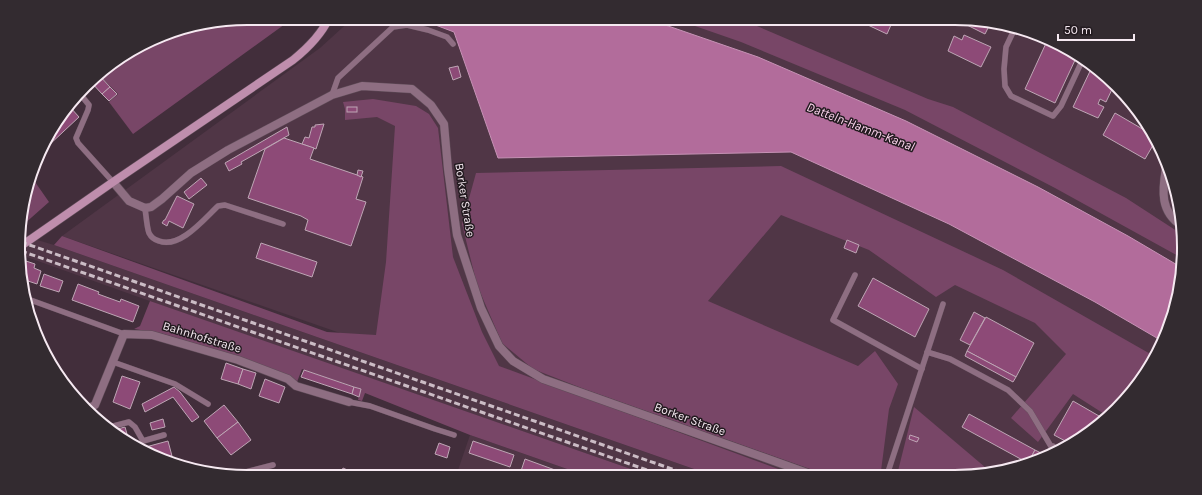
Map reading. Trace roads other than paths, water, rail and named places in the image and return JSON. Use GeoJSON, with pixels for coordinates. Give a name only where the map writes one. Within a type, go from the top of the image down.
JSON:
{"type":"FeatureCollection","features":[{"type":"Feature","properties":{"kind":"street"},"geometry":{"type":"LineString","coordinates":[[25,243],[293,60],[310,46],[326,25]]}},
{"type":"Feature","properties":{"kind":"street","name":"Borker Straße"},"geometry":{"type":"LineString","coordinates":[[145,208],[151,207],[191,173],[228,150],[332,95],[362,86],[412,89],[431,105],[444,124],[448,169],[457,235],[481,308],[498,346],[513,361],[543,379],[796,470]]}},
{"type":"Feature","properties":{"kind":"street"},"geometry":{"type":"LineString","coordinates":[[1165,175],[1163,185],[1165,205],[1169,214],[1176,222]]}},
{"type":"Feature","properties":{"kind":"street"},"geometry":{"type":"LineString","coordinates":[[113,182],[128,201],[145,208]]}},
{"type":"Feature","properties":{"kind":"street"},"geometry":{"type":"LineString","coordinates":[[91,406],[95,404],[124,334]]}},
{"type":"Feature","properties":{"kind":"street","name":"Bahnhofstraße"},"geometry":{"type":"LineString","coordinates":[[124,334],[152,335],[238,360],[288,379],[296,386],[349,402]]}},
{"type":"Feature","properties":{"kind":"lane"},"geometry":{"type":"LineString","coordinates":[[332,95],[338,78],[393,27],[407,25],[428,30],[447,37],[453,44]]}},
{"type":"Feature","properties":{"kind":"lane"},"geometry":{"type":"LineString","coordinates":[[1013,33],[1006,47],[1004,69],[1005,86],[1011,96],[1053,116],[1061,106],[1081,64]]}},
{"type":"Feature","properties":{"kind":"lane"},"geometry":{"type":"LineString","coordinates":[[83,98],[89,105],[76,138],[78,143],[113,182]]}},
{"type":"Feature","properties":{"kind":"lane"},"geometry":{"type":"LineString","coordinates":[[145,208],[149,233],[153,238],[160,242],[177,241],[185,237],[218,206],[225,205],[283,224]]}},
{"type":"Feature","properties":{"kind":"lane"},"geometry":{"type":"LineString","coordinates":[[855,275],[833,320],[922,369]]}},
{"type":"Feature","properties":{"kind":"lane"},"geometry":{"type":"LineString","coordinates":[[32,300],[124,334]]}},
{"type":"Feature","properties":{"kind":"lane"},"geometry":{"type":"LineString","coordinates":[[889,470],[943,304]]}},
{"type":"Feature","properties":{"kind":"lane"},"geometry":{"type":"LineString","coordinates":[[927,352],[950,359],[1008,390],[1030,411],[1053,447]]}},
{"type":"Feature","properties":{"kind":"lane"},"geometry":{"type":"LineString","coordinates":[[113,362],[175,384],[208,404]]}},
{"type":"Feature","properties":{"kind":"lane"},"geometry":{"type":"LineString","coordinates":[[349,402],[370,406],[435,430],[454,434]]}},
{"type":"Feature","properties":{"kind":"lane"},"geometry":{"type":"LineString","coordinates":[[114,426],[129,422],[135,427],[143,441],[164,435]]}},
{"type":"Feature","properties":{"kind":"lane"},"geometry":{"type":"LineString","coordinates":[[253,470],[272,465]]}},
{"type":"Feature","properties":{"kind":"water","name":"Datteln-Hamm-Kanal"},"geometry":{"type":"Polygon","coordinates":[[[436,25],[665,25],[758,57],[906,121],[1038,187],[1128,236],[1177,265],[1173,291],[1160,333],[1158,338],[1095,302],[949,224],[791,152],[498,158],[454,32],[436,25]]]}},
{"type":"Feature","properties":{"kind":"railway"},"geometry":{"type":"LineString","coordinates":[[25,243],[675,470]]}},
{"type":"Feature","properties":{"kind":"railway"},"geometry":{"type":"LineString","coordinates":[[25,252],[647,470]]}}]}
